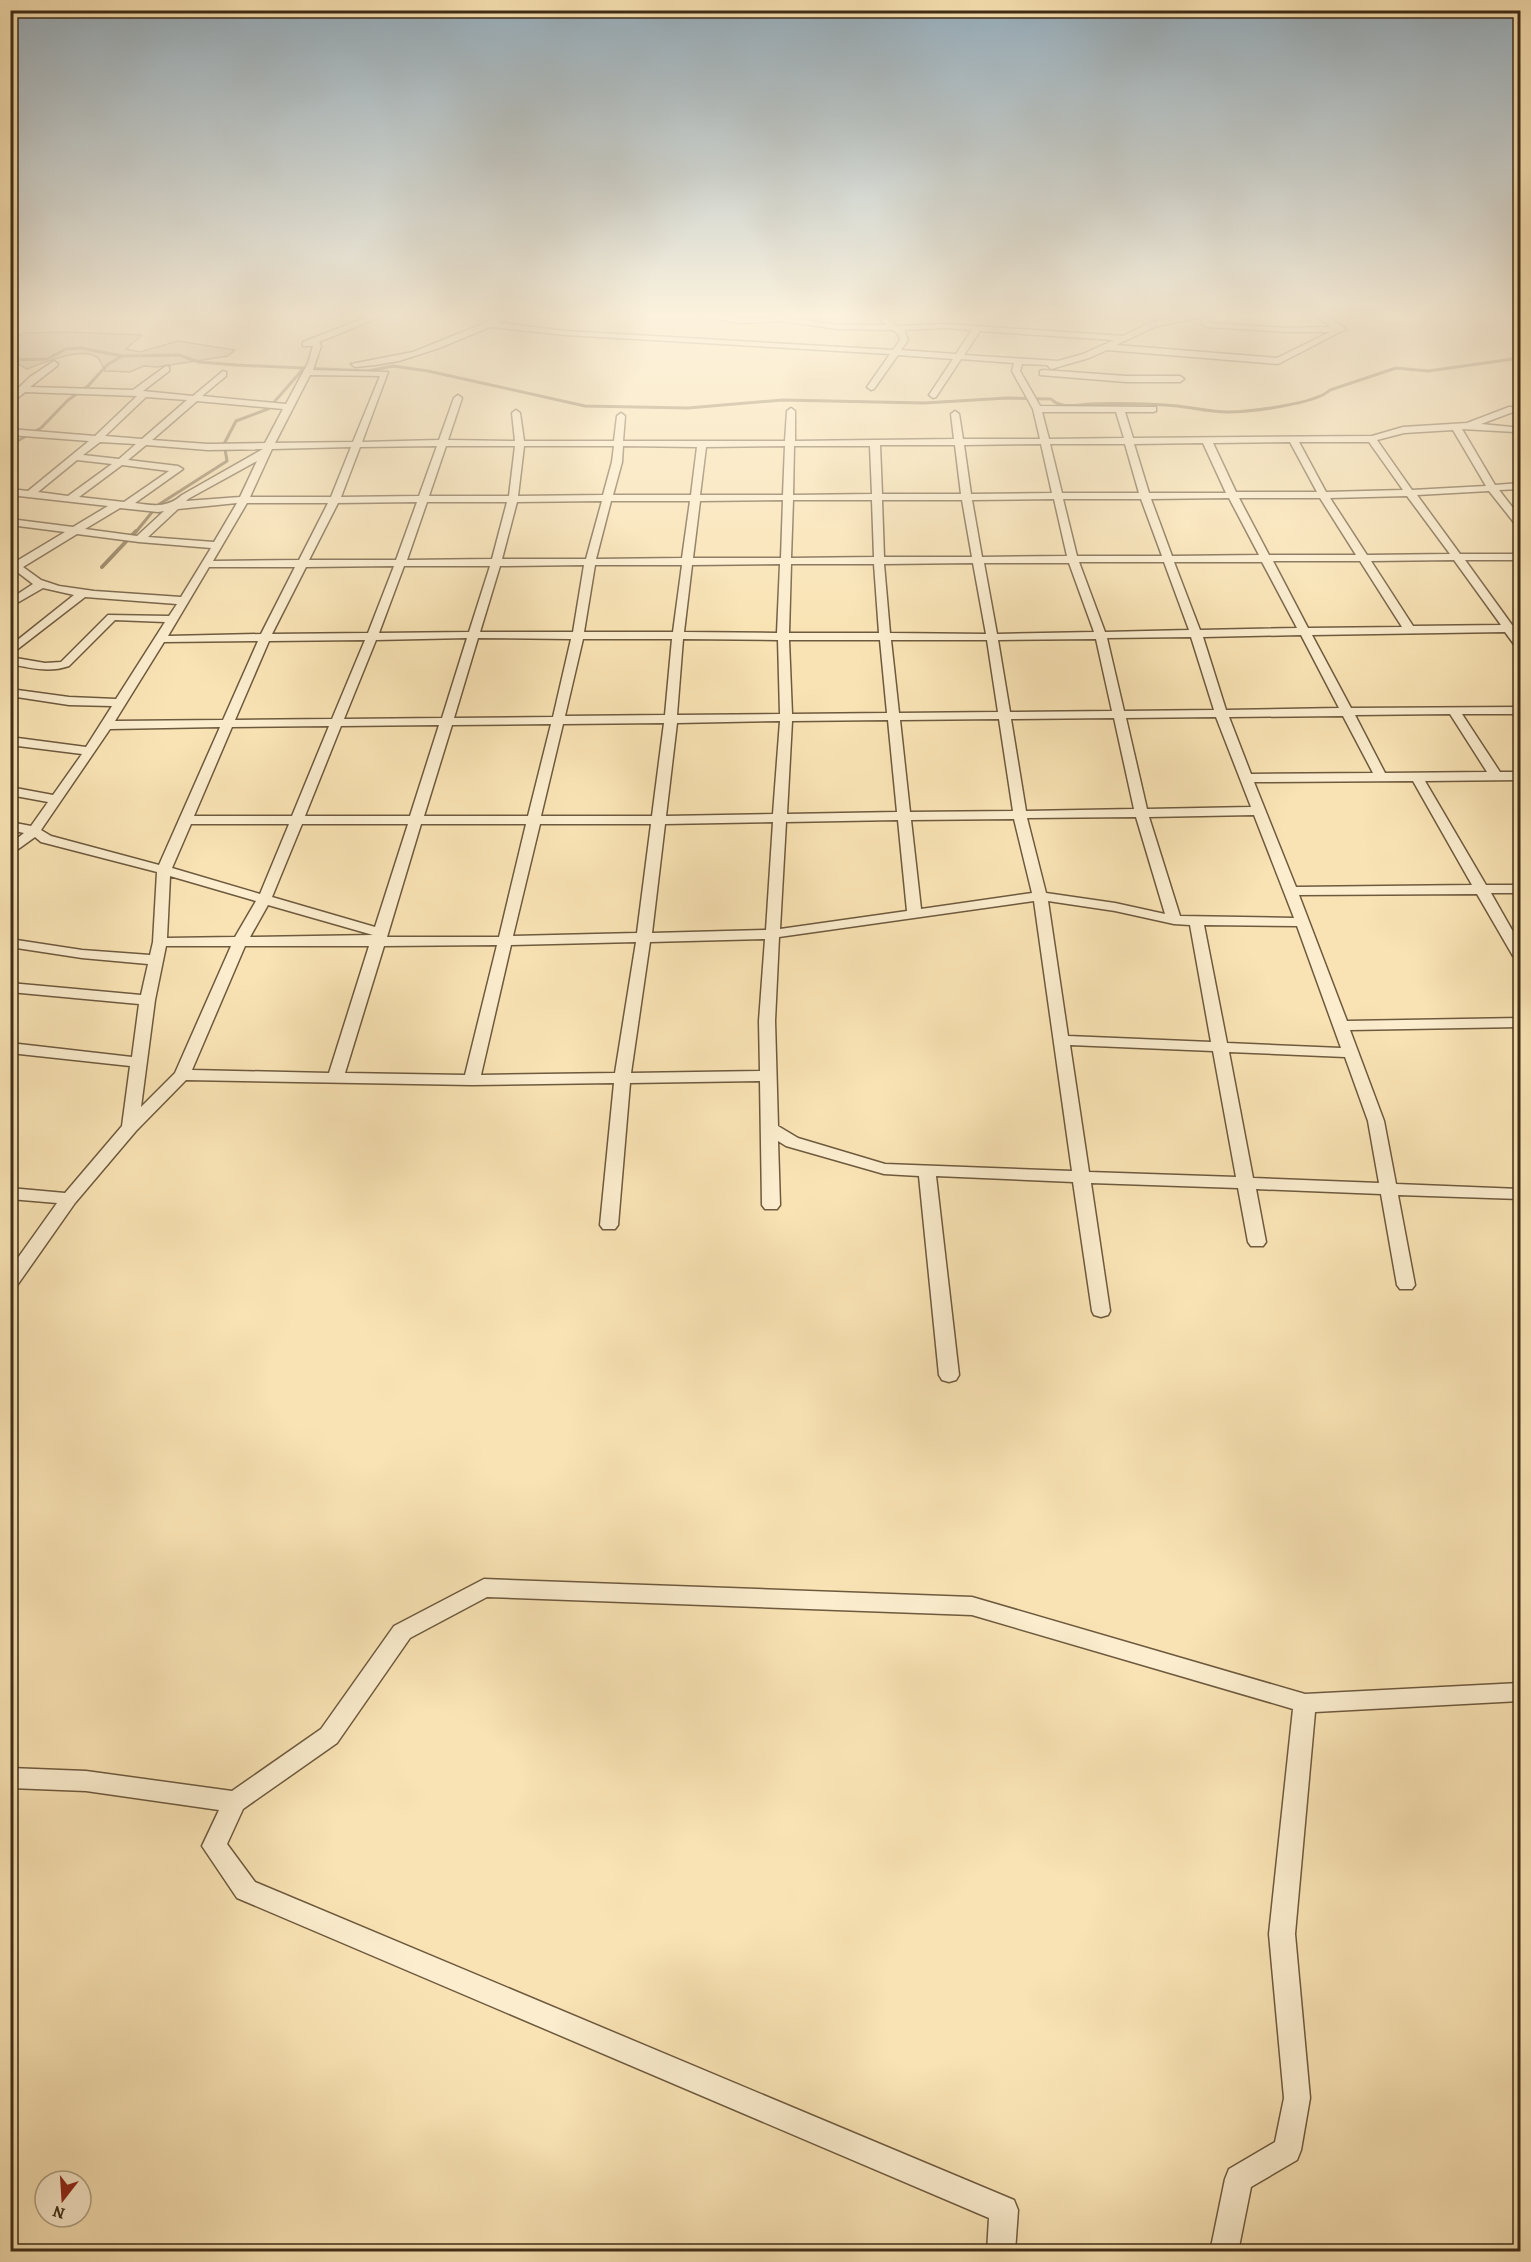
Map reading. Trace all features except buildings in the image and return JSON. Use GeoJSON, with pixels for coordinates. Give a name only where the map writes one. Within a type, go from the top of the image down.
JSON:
{"type":"FeatureCollection","features":[{"type":"Feature","properties":{"kind":"street"},"geometry":{"type":"LineString","coordinates":[[29,495],[97,439],[115,420]]}},
{"type":"Feature","properties":{"kind":"street"},"geometry":{"type":"LineString","coordinates":[[70,498],[121,462],[169,420]]}},
{"type":"Feature","properties":{"kind":"street"},"geometry":{"type":"LineString","coordinates":[[10,851],[34,831],[107,725],[244,501],[282,420]]}},
{"type":"Feature","properties":{"kind":"street"},"geometry":{"type":"LineString","coordinates":[[130,1127],[147,1000],[160,942],[160,898],[164,870],[265,638],[334,501],[367,420]]}},
{"type":"Feature","properties":{"kind":"street"},"geometry":{"type":"LineString","coordinates":[[10,1283],[69,1199],[130,1127],[182,1075],[240,942],[265,898],[337,722],[400,564],[450,420]]}},
{"type":"Feature","properties":{"kind":"street"},"geometry":{"type":"LineString","coordinates":[[335,1079],[496,563],[513,499],[520,444],[517,420]]}},
{"type":"Feature","properties":{"kind":"street"},"geometry":{"type":"LineString","coordinates":[[472,1080],[578,635],[590,563],[620,443],[621,420]]}},
{"type":"Feature","properties":{"kind":"street"},"geometry":{"type":"LineString","coordinates":[[771,1205],[767,1021],[786,718],[783,635],[784,562],[791,420]]}},
{"type":"Feature","properties":{"kind":"street"},"geometry":{"type":"LineString","coordinates":[[956,420],[976,560],[992,637],[1020,816],[1040,896],[1101,1311]]}},
{"type":"Feature","properties":{"kind":"street"},"geometry":{"type":"LineString","coordinates":[[1039,420],[1072,560],[1101,635],[1117,714],[1142,814],[1174,920]]}},
{"type":"Feature","properties":{"kind":"street"},"geometry":{"type":"LineString","coordinates":[[1123,420],[1145,497],[1196,634],[1221,713],[1303,922],[1376,1121],[1406,1285]]}},
{"type":"Feature","properties":{"kind":"street"},"geometry":{"type":"LineString","coordinates":[[1467,426],[1484,420]]}},
{"type":"Feature","properties":{"kind":"street"},"geometry":{"type":"LineString","coordinates":[[10,432],[208,447],[267,449],[358,444],[441,443],[1207,441],[1372,438],[1403,430],[1467,426],[1512,430]]}},
{"type":"Feature","properties":{"kind":"street"},"geometry":{"type":"LineString","coordinates":[[1456,427],[1492,488],[1521,523]]}},
{"type":"Feature","properties":{"kind":"street"},"geometry":{"type":"LineString","coordinates":[[1372,438],[1408,493],[1515,628],[1521,645]]}},
{"type":"Feature","properties":{"kind":"street"},"geometry":{"type":"LineString","coordinates":[[1293,439],[1323,495],[1409,629]]}},
{"type":"Feature","properties":{"kind":"street"},"geometry":{"type":"LineString","coordinates":[[1207,441],[1233,496],[1381,777]]}},
{"type":"Feature","properties":{"kind":"street"},"geometry":{"type":"LineString","coordinates":[[874,443],[879,562],[885,635],[902,818],[914,914]]}},
{"type":"Feature","properties":{"kind":"street"},"geometry":{"type":"LineString","coordinates":[[609,1225],[622,1078],[644,936],[702,444]]}},
{"type":"Feature","properties":{"kind":"street"},"geometry":{"type":"LineString","coordinates":[[138,539],[185,497],[267,449]]}},
{"type":"Feature","properties":{"kind":"street"},"geometry":{"type":"LineString","coordinates":[[75,457],[178,469],[121,505],[13,567],[40,584],[84,592],[184,601]]}},
{"type":"Feature","properties":{"kind":"street"},"geometry":{"type":"LineString","coordinates":[[10,492],[158,508],[194,503],[244,501],[1323,495],[1408,493],[1521,486]]}},
{"type":"Feature","properties":{"kind":"street"},"geometry":{"type":"LineString","coordinates":[[10,522],[138,539],[217,545]]}},
{"type":"Feature","properties":{"kind":"street"},"geometry":{"type":"LineString","coordinates":[[206,564],[879,562],[1521,556]]}},
{"type":"Feature","properties":{"kind":"street"},"geometry":{"type":"LineString","coordinates":[[10,604],[40,584]]}},
{"type":"Feature","properties":{"kind":"street"},"geometry":{"type":"LineString","coordinates":[[11,653],[84,592]]}},
{"type":"Feature","properties":{"kind":"street"},"geometry":{"type":"LineString","coordinates":[[11,653],[52,667],[60,666],[65,664],[112,616],[173,619]]}},
{"type":"Feature","properties":{"kind":"street"},"geometry":{"type":"LineString","coordinates":[[160,639],[472,635],[992,637],[1515,628]]}},
{"type":"Feature","properties":{"kind":"street"},"geometry":{"type":"LineString","coordinates":[[10,692],[69,701],[119,703]]}},
{"type":"Feature","properties":{"kind":"street"},"geometry":{"type":"LineString","coordinates":[[107,725],[1521,710]]}},
{"type":"Feature","properties":{"kind":"street"},"geometry":{"type":"LineString","coordinates":[[1454,711],[1496,776]]}},
{"type":"Feature","properties":{"kind":"street"},"geometry":{"type":"LineString","coordinates":[[10,741],[90,751]]}},
{"type":"Feature","properties":{"kind":"street"},"geometry":{"type":"LineString","coordinates":[[1247,778],[1521,776]]}},
{"type":"Feature","properties":{"kind":"street"},"geometry":{"type":"LineString","coordinates":[[1418,777],[1521,956]]}},
{"type":"Feature","properties":{"kind":"street"},"geometry":{"type":"LineString","coordinates":[[10,791],[56,799]]}},
{"type":"Feature","properties":{"kind":"street"},"geometry":{"type":"LineString","coordinates":[[186,820],[902,818],[1260,811]]}},
{"type":"Feature","properties":{"kind":"street"},"geometry":{"type":"LineString","coordinates":[[10,826],[34,831],[46,839],[265,898],[379,937]]}},
{"type":"Feature","properties":{"kind":"street"},"geometry":{"type":"LineString","coordinates":[[1291,891],[1521,889]]}},
{"type":"Feature","properties":{"kind":"street"},"geometry":{"type":"LineString","coordinates":[[160,942],[240,942],[379,937],[506,941],[773,934],[1040,896],[1115,907],[1174,920],[1303,922]]}},
{"type":"Feature","properties":{"kind":"street"},"geometry":{"type":"LineString","coordinates":[[1196,920],[1257,1242]]}},
{"type":"Feature","properties":{"kind":"street"},"geometry":{"type":"LineString","coordinates":[[10,943],[82,954],[157,960]]}},
{"type":"Feature","properties":{"kind":"street"},"geometry":{"type":"LineString","coordinates":[[10,987],[147,1000]]}},
{"type":"Feature","properties":{"kind":"street"},"geometry":{"type":"LineString","coordinates":[[1341,1026],[1521,1022]]}},
{"type":"Feature","properties":{"kind":"street"},"geometry":{"type":"LineString","coordinates":[[1061,1041],[1351,1053]]}},
{"type":"Feature","properties":{"kind":"street"},"geometry":{"type":"LineString","coordinates":[[10,1048],[138,1062]]}},
{"type":"Feature","properties":{"kind":"street"},"geometry":{"type":"LineString","coordinates":[[182,1075],[472,1080],[767,1076]]}},
{"type":"Feature","properties":{"kind":"street"},"geometry":{"type":"LineString","coordinates":[[769,1128],[792,1142],[874,1167],[1521,1194]]}},
{"type":"Feature","properties":{"kind":"street"},"geometry":{"type":"LineString","coordinates":[[927,1171],[950,1375]]}},
{"type":"Feature","properties":{"kind":"street"},"geometry":{"type":"LineString","coordinates":[[10,1193],[69,1199]]}},
{"type":"Feature","properties":{"kind":"street"},"geometry":{"type":"LineString","coordinates":[[1000,2252],[1004,2210],[246,1890],[214,1846],[235,1802],[329,1736],[402,1632],[484,1588],[972,1606],[1305,1702],[1521,1692]]}},
{"type":"Feature","properties":{"kind":"street"},"geometry":{"type":"LineString","coordinates":[[1224,2252],[1239,2179],[1287,2150],[1297,2098],[1282,1934],[1305,1702]]}},
{"type":"Feature","properties":{"kind":"street"},"geometry":{"type":"LineString","coordinates":[[10,1778],[86,1781],[235,1802]]}},
{"type":"Feature","properties":{"kind":"waterway"},"geometry":{"type":"LineString","coordinates":[[10,445],[41,428],[49,420]]}},
{"type":"Feature","properties":{"kind":"waterway"},"geometry":{"type":"LineString","coordinates":[[224,444],[236,421],[240,420]]}},
{"type":"Feature","properties":{"kind":"waterway"},"geometry":{"type":"LineString","coordinates":[[158,505],[227,461],[225,449]]}},
{"type":"Feature","properties":{"kind":"waterway"},"geometry":{"type":"LineString","coordinates":[[135,533],[153,511]]}},
{"type":"Feature","properties":{"kind":"waterway"},"geometry":{"type":"LineString","coordinates":[[102,567],[136,531]]}}]}
